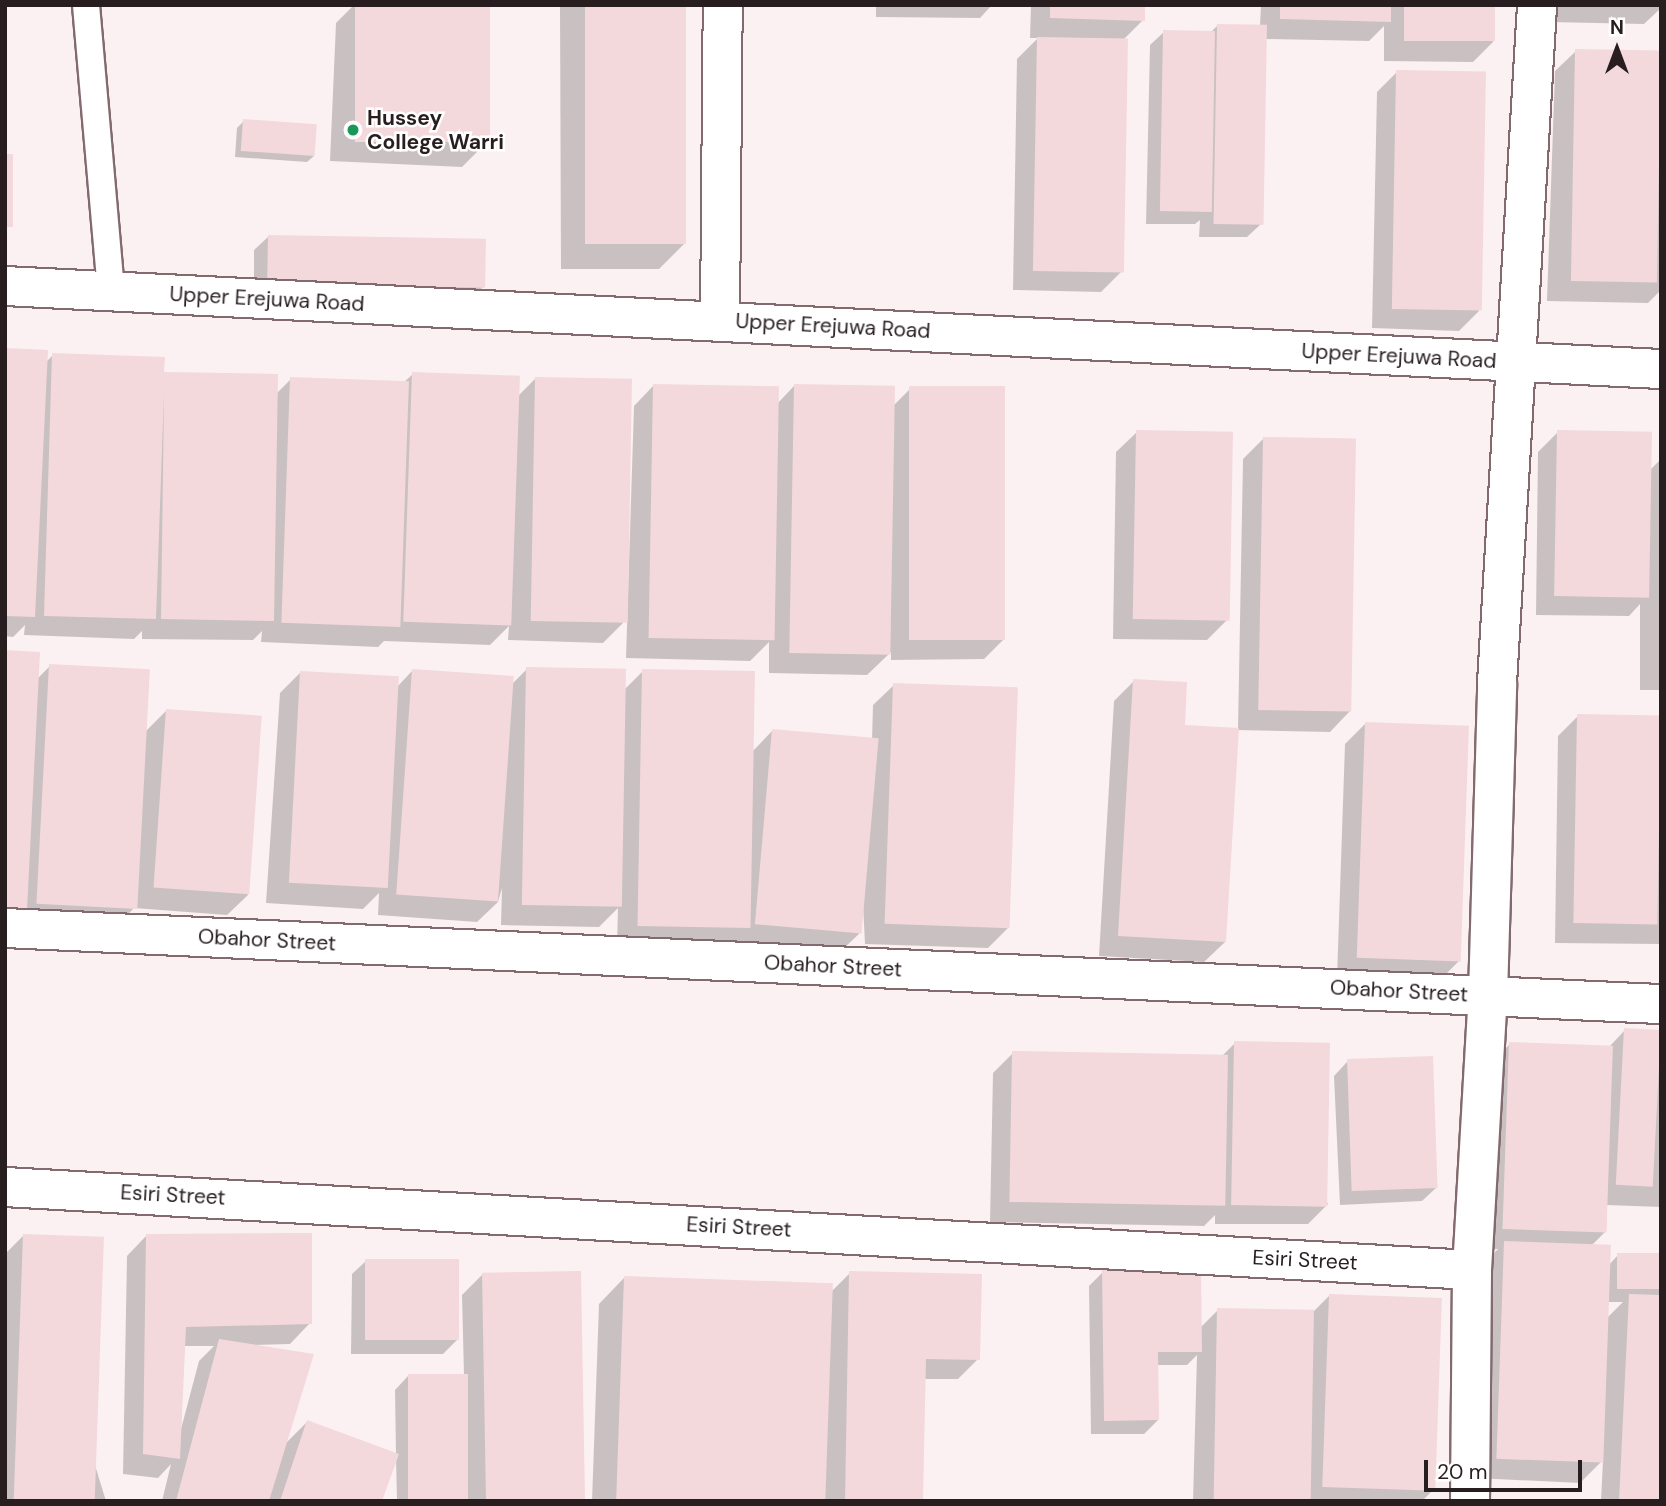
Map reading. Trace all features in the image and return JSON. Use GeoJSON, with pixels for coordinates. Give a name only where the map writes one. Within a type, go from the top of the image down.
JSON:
{"type":"FeatureCollection","features":[{"type":"Feature","properties":{"kind":"street"},"geometry":{"type":"LineString","coordinates":[[720,320],[723,5]]}},
{"type":"Feature","properties":{"kind":"street"},"geometry":{"type":"LineString","coordinates":[[1470,1501],[1472,1270],[1488,995],[1514,363],[1537,5]]}},
{"type":"Feature","properties":{"kind":"street","name":"Upper Erejuwa Road"},"geometry":{"type":"LineString","coordinates":[[5,286],[1661,369]]}},
{"type":"Feature","properties":{"kind":"street","name":"Obahor Street"},"geometry":{"type":"LineString","coordinates":[[5,928],[1661,1004]]}},
{"type":"Feature","properties":{"kind":"street","name":"Esiri Street"},"geometry":{"type":"LineString","coordinates":[[5,1187],[1472,1270]]}},
{"type":"Feature","properties":{"kind":"lane"},"geometry":{"type":"LineString","coordinates":[[86,5],[111,291]]}},
{"type":"Feature","properties":{"kind":"building"},"geometry":{"type":"Polygon","coordinates":[[[355,5],[490,5],[490,142],[355,142],[355,5]]]}},
{"type":"Feature","properties":{"kind":"building"},"geometry":{"type":"Polygon","coordinates":[[[585,5],[686,5],[686,244],[585,244],[585,5]]]}},
{"type":"Feature","properties":{"kind":"building"},"geometry":{"type":"Polygon","coordinates":[[[1050,5],[1145,5],[1145,21],[1050,18],[1050,5]]]}},
{"type":"Feature","properties":{"kind":"building"},"geometry":{"type":"Polygon","coordinates":[[[1280,5],[1391,5],[1391,22],[1280,19],[1280,5]]]}},
{"type":"Feature","properties":{"kind":"building"},"geometry":{"type":"Polygon","coordinates":[[[1404,5],[1495,5],[1495,41],[1404,41],[1404,5]]]}},
{"type":"Feature","properties":{"kind":"building"},"geometry":{"type":"Polygon","coordinates":[[[1217,24],[1267,25],[1264,225],[1214,224],[1217,24]]]}},
{"type":"Feature","properties":{"kind":"building"},"geometry":{"type":"Polygon","coordinates":[[[1163,30],[1215,31],[1212,212],[1160,211],[1163,30]]]}},
{"type":"Feature","properties":{"kind":"building"},"geometry":{"type":"Polygon","coordinates":[[[1037,37],[1128,39],[1124,273],[1033,271],[1037,37]]]}},
{"type":"Feature","properties":{"kind":"building"},"geometry":{"type":"Polygon","coordinates":[[[1575,49],[1661,51],[1657,282],[1571,281],[1575,49]]]}},
{"type":"Feature","properties":{"kind":"building"},"geometry":{"type":"Polygon","coordinates":[[[1396,70],[1486,72],[1482,311],[1392,309],[1396,70]]]}},
{"type":"Feature","properties":{"kind":"building"},"geometry":{"type":"Polygon","coordinates":[[[243,119],[317,124],[315,156],[241,151],[243,119]]]}},
{"type":"Feature","properties":{"kind":"building"},"geometry":{"type":"Polygon","coordinates":[[[5,154],[13,154],[13,227],[5,227],[5,154]]]}},
{"type":"Feature","properties":{"kind":"building"},"geometry":{"type":"Polygon","coordinates":[[[268,235],[486,239],[485,288],[267,284],[268,235]]]}},
{"type":"Feature","properties":{"kind":"building"},"geometry":{"type":"Polygon","coordinates":[[[5,348],[48,350],[35,617],[5,616],[5,348]]]}},
{"type":"Feature","properties":{"kind":"building"},"geometry":{"type":"Polygon","coordinates":[[[52,353],[165,357],[164,372],[278,374],[274,621],[161,619],[164,393],[156,619],[44,616],[52,353]]]}},
{"type":"Feature","properties":{"kind":"building"},"geometry":{"type":"Polygon","coordinates":[[[412,372],[520,376],[511,626],[403,622],[412,372]]]}},
{"type":"Feature","properties":{"kind":"building"},"geometry":{"type":"Polygon","coordinates":[[[290,377],[409,381],[400,627],[281,623],[290,377]]]}},
{"type":"Feature","properties":{"kind":"building"},"geometry":{"type":"Polygon","coordinates":[[[535,377],[632,379],[628,623],[531,621],[535,377]]]}},
{"type":"Feature","properties":{"kind":"building"},"geometry":{"type":"Polygon","coordinates":[[[653,384],[779,386],[775,640],[649,638],[653,384]]]}},
{"type":"Feature","properties":{"kind":"building"},"geometry":{"type":"Polygon","coordinates":[[[794,384],[895,386],[890,655],[789,653],[794,384]]]}},
{"type":"Feature","properties":{"kind":"building"},"geometry":{"type":"Polygon","coordinates":[[[909,386],[1005,386],[1005,640],[909,640],[909,386]]]}},
{"type":"Feature","properties":{"kind":"building"},"geometry":{"type":"Polygon","coordinates":[[[1136,430],[1233,432],[1230,621],[1133,619],[1136,430]]]}},
{"type":"Feature","properties":{"kind":"building"},"geometry":{"type":"Polygon","coordinates":[[[1557,430],[1652,432],[1649,598],[1554,596],[1557,430]]]}},
{"type":"Feature","properties":{"kind":"building"},"geometry":{"type":"Polygon","coordinates":[[[1263,437],[1356,439],[1351,712],[1258,710],[1263,437]]]}},
{"type":"Feature","properties":{"kind":"building"},"geometry":{"type":"Polygon","coordinates":[[[5,650],[40,652],[27,910],[5,909],[5,650]]]}},
{"type":"Feature","properties":{"kind":"building"},"geometry":{"type":"Polygon","coordinates":[[[49,664],[150,669],[137,909],[36,904],[49,664]]]}},
{"type":"Feature","properties":{"kind":"building"},"geometry":{"type":"Polygon","coordinates":[[[526,667],[626,669],[622,907],[522,905],[526,667]]]}},
{"type":"Feature","properties":{"kind":"building"},"geometry":{"type":"Polygon","coordinates":[[[412,669],[514,676],[498,902],[396,894],[412,669]]]}},
{"type":"Feature","properties":{"kind":"building"},"geometry":{"type":"Polygon","coordinates":[[[642,669],[755,671],[750,928],[638,926],[642,669]]]}},
{"type":"Feature","properties":{"kind":"building"},"geometry":{"type":"Polygon","coordinates":[[[300,671],[399,676],[388,888],[289,883],[300,671]]]}},
{"type":"Feature","properties":{"kind":"building"},"geometry":{"type":"Polygon","coordinates":[[[1133,679],[1187,682],[1185,725],[1239,728],[1226,942],[1118,936],[1133,679]]]}},
{"type":"Feature","properties":{"kind":"building"},"geometry":{"type":"Polygon","coordinates":[[[893,683],[1018,687],[1010,928],[885,924],[893,683]]]}},
{"type":"Feature","properties":{"kind":"building"},"geometry":{"type":"Polygon","coordinates":[[[166,709],[262,716],[249,894],[154,888],[166,709]]]}},
{"type":"Feature","properties":{"kind":"building"},"geometry":{"type":"Polygon","coordinates":[[[1577,714],[1661,715],[1657,924],[1573,923],[1577,714]]]}},
{"type":"Feature","properties":{"kind":"building"},"geometry":{"type":"Polygon","coordinates":[[[1365,722],[1469,726],[1461,961],[1357,958],[1365,722]]]}},
{"type":"Feature","properties":{"kind":"building"},"geometry":{"type":"Polygon","coordinates":[[[772,729],[879,738],[862,934],[755,924],[772,729]]]}},
{"type":"Feature","properties":{"kind":"building"},"geometry":{"type":"Polygon","coordinates":[[[1624,1028],[1661,1030],[1653,1187],[1616,1185],[1624,1028]]]}},
{"type":"Feature","properties":{"kind":"building"},"geometry":{"type":"Polygon","coordinates":[[[1234,1041],[1330,1043],[1327,1207],[1231,1205],[1234,1041]]]}},
{"type":"Feature","properties":{"kind":"building"},"geometry":{"type":"Polygon","coordinates":[[[1509,1042],[1613,1046],[1606,1233],[1502,1229],[1509,1042]]]}},
{"type":"Feature","properties":{"kind":"building"},"geometry":{"type":"Polygon","coordinates":[[[1012,1051],[1228,1055],[1225,1206],[1009,1202],[1012,1051]]]}},
{"type":"Feature","properties":{"kind":"building"},"geometry":{"type":"Polygon","coordinates":[[[1433,1056],[1438,1188],[1352,1191],[1347,1059],[1433,1056]]]}},
{"type":"Feature","properties":{"kind":"building"},"geometry":{"type":"Polygon","coordinates":[[[312,1233],[312,1324],[186,1327],[180,1459],[143,1454],[146,1234],[312,1233]]]}},
{"type":"Feature","properties":{"kind":"building"},"geometry":{"type":"Polygon","coordinates":[[[23,1234],[104,1237],[95,1501],[14,1501],[23,1234]]]}},
{"type":"Feature","properties":{"kind":"building"},"geometry":{"type":"Polygon","coordinates":[[[1504,1241],[1611,1245],[1603,1463],[1496,1459],[1504,1241]]]}},
{"type":"Feature","properties":{"kind":"building"},"geometry":{"type":"Polygon","coordinates":[[[1617,1253],[1661,1253],[1661,1289],[1617,1289],[1617,1253]]]}},
{"type":"Feature","properties":{"kind":"building"},"geometry":{"type":"Polygon","coordinates":[[[365,1259],[459,1259],[459,1340],[365,1340],[365,1259]]]}},
{"type":"Feature","properties":{"kind":"building"},"geometry":{"type":"Polygon","coordinates":[[[1201,1268],[1202,1352],[1158,1352],[1159,1420],[1104,1421],[1102,1270],[1201,1268]]]}},
{"type":"Feature","properties":{"kind":"building"},"geometry":{"type":"Polygon","coordinates":[[[581,1271],[585,1501],[486,1501],[482,1273],[581,1271]]]}},
{"type":"Feature","properties":{"kind":"building"},"geometry":{"type":"Polygon","coordinates":[[[849,1271],[982,1274],[980,1360],[926,1359],[923,1501],[845,1501],[849,1271]]]}},
{"type":"Feature","properties":{"kind":"building"},"geometry":{"type":"Polygon","coordinates":[[[624,1276],[833,1283],[825,1501],[616,1501],[624,1276]]]}},
{"type":"Feature","properties":{"kind":"building"},"geometry":{"type":"Polygon","coordinates":[[[1329,1294],[1442,1298],[1435,1491],[1322,1487],[1329,1294]]]}},
{"type":"Feature","properties":{"kind":"building"},"geometry":{"type":"Polygon","coordinates":[[[1629,1294],[1661,1295],[1661,1501],[1619,1501],[1629,1294]]]}},
{"type":"Feature","properties":{"kind":"building"},"geometry":{"type":"Polygon","coordinates":[[[1217,1308],[1314,1310],[1311,1501],[1214,1501],[1217,1308]]]}},
{"type":"Feature","properties":{"kind":"building"},"geometry":{"type":"Polygon","coordinates":[[[219,1339],[314,1354],[269,1501],[176,1501],[219,1339]]]}},
{"type":"Feature","properties":{"kind":"building"},"geometry":{"type":"Polygon","coordinates":[[[408,1374],[468,1374],[468,1501],[408,1501],[408,1374]]]}},
{"type":"Feature","properties":{"kind":"building"},"geometry":{"type":"Polygon","coordinates":[[[307,1420],[399,1454],[382,1501],[280,1501],[307,1420]]]}},
{"type":"Feature","properties":{"kind":"place","name":"Hussey College Warri"},"geometry":{"type":"Point","coordinates":[353,130]}}]}
